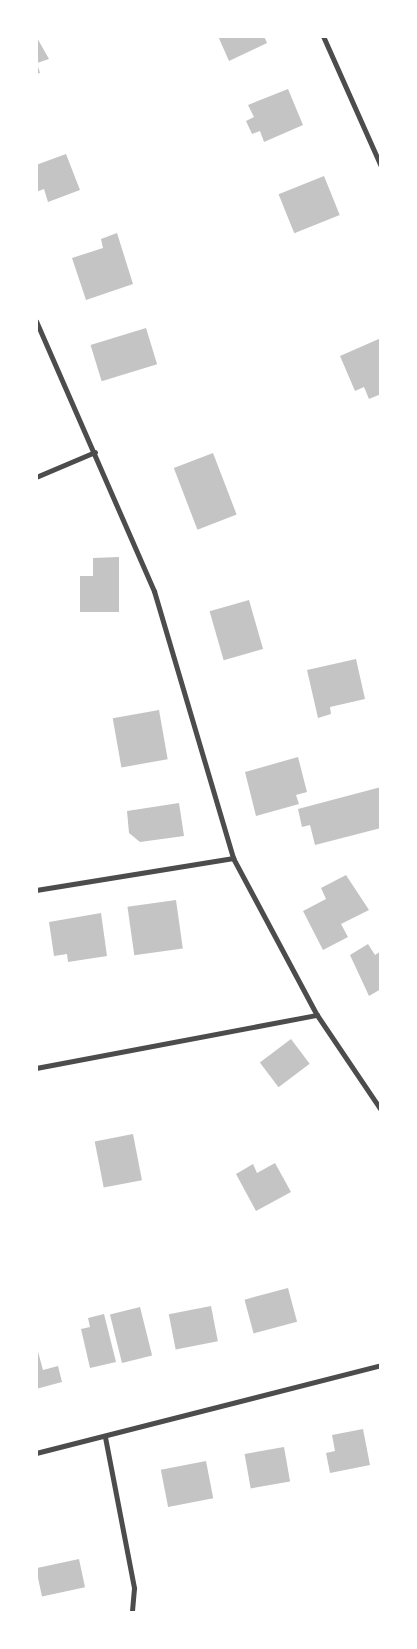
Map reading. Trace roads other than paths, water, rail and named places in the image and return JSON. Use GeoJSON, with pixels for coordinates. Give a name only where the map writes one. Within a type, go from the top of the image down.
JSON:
{"type":"FeatureCollection","features":[{"type":"Feature","properties":{"kind":"street"},"geometry":{"type":"LineString","coordinates":[[323,36],[381,166]]}},
{"type":"Feature","properties":{"kind":"street"},"geometry":{"type":"LineString","coordinates":[[36,321],[95,452],[154,591],[233,858],[317,1015],[381,1110]]}},
{"type":"Feature","properties":{"kind":"street"},"geometry":{"type":"LineString","coordinates":[[36,477],[95,452]]}},
{"type":"Feature","properties":{"kind":"street"},"geometry":{"type":"LineString","coordinates":[[36,890],[233,858]]}},
{"type":"Feature","properties":{"kind":"street"},"geometry":{"type":"LineString","coordinates":[[36,1068],[317,1015]]}},
{"type":"Feature","properties":{"kind":"street"},"geometry":{"type":"LineString","coordinates":[[36,1453],[105,1437],[381,1365]]}},
{"type":"Feature","properties":{"kind":"street"},"geometry":{"type":"LineString","coordinates":[[105,1437],[134,1588],[132,1613]]}}]}
